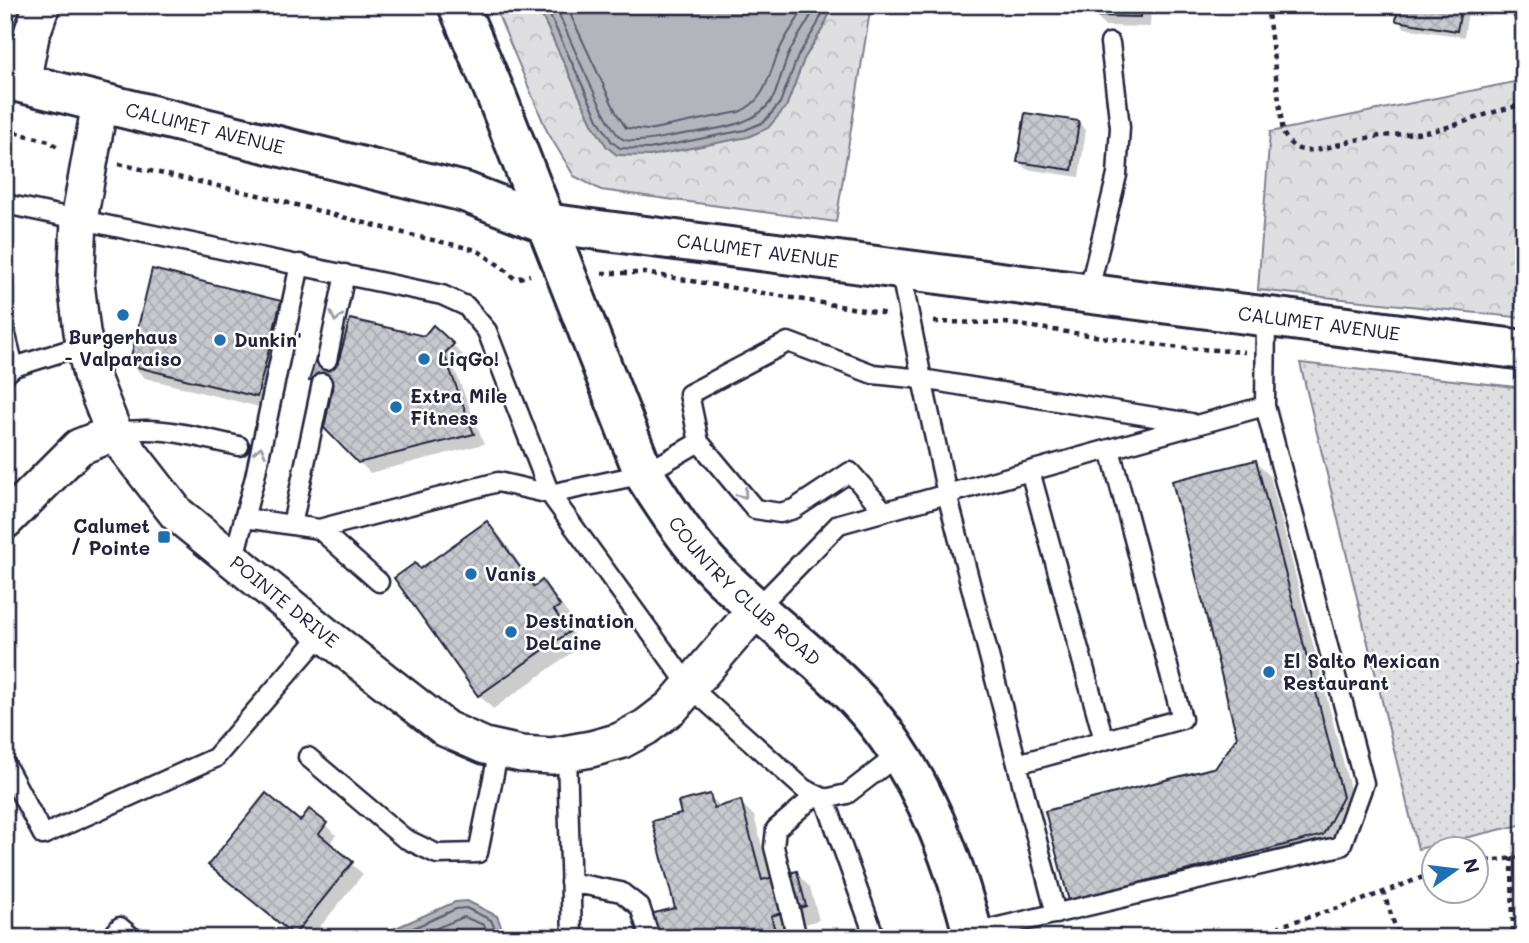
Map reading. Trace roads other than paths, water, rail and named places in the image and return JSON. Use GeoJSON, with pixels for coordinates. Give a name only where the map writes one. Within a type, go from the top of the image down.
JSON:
{"type":"FeatureCollection","features":[{"type":"Feature","properties":{"kind":"main road","name":"COUNTRY CLUB ROAD"},"geometry":{"type":"LineString","coordinates":[[458,5],[496,95],[644,474],[680,529],[717,572],[824,665],[870,714],[899,754],[926,799],[952,864],[973,936]]}},
{"type":"Feature","properties":{"kind":"main road","name":"CALUMET AVENUE"},"geometry":{"type":"LineString","coordinates":[[14,81],[465,192],[545,223],[1524,350]]}},
{"type":"Feature","properties":{"kind":"street"},"geometry":{"type":"LineString","coordinates":[[14,81],[42,5]]}},
{"type":"Feature","properties":{"kind":"street","name":"POINTE DRIVE"},"geometry":{"type":"LineString","coordinates":[[100,103],[79,220],[76,284],[84,345],[92,375],[114,433],[177,514],[446,729],[485,746],[521,754],[552,756],[620,741],[673,708],[757,608]]}},
{"type":"Feature","properties":{"kind":"street"},"geometry":{"type":"LineString","coordinates":[[5,521],[79,447],[114,433]]}},
{"type":"Feature","properties":{"kind":"lane"},"geometry":{"type":"LineString","coordinates":[[1088,294],[1117,175],[1120,127],[1110,43]]}},
{"type":"Feature","properties":{"kind":"lane"},"geometry":{"type":"LineString","coordinates":[[5,204],[442,295],[466,306],[487,331],[550,494],[690,687],[804,789],[820,797],[875,938]]}},
{"type":"Feature","properties":{"kind":"lane"},"geometry":{"type":"LineString","coordinates":[[233,561],[246,518],[300,264]]}},
{"type":"Feature","properties":{"kind":"lane"},"geometry":{"type":"LineString","coordinates":[[900,269],[947,494],[1056,914]]}},
{"type":"Feature","properties":{"kind":"lane"},"geometry":{"type":"LineString","coordinates":[[327,360],[345,274]]}},
{"type":"Feature","properties":{"kind":"lane"},"geometry":{"type":"LineString","coordinates":[[973,936],[1341,846],[1364,783],[1265,406],[1266,317]]}},
{"type":"Feature","properties":{"kind":"lane"},"geometry":{"type":"LineString","coordinates":[[5,331],[9,370],[84,345]]}},
{"type":"Feature","properties":{"kind":"lane"},"geometry":{"type":"LineString","coordinates":[[884,512],[850,472],[794,509],[780,513],[755,509],[699,442],[688,394],[788,342],[873,374],[922,379],[1197,425]]}},
{"type":"Feature","properties":{"kind":"lane"},"geometry":{"type":"LineString","coordinates":[[292,525],[322,383]]}},
{"type":"Feature","properties":{"kind":"lane"},"geometry":{"type":"LineString","coordinates":[[757,608],[839,524],[1265,406]]}},
{"type":"Feature","properties":{"kind":"lane"},"geometry":{"type":"LineString","coordinates":[[114,433],[157,429],[239,446]]}},
{"type":"Feature","properties":{"kind":"lane"},"geometry":{"type":"LineString","coordinates":[[246,518],[319,529],[498,482],[550,494],[644,474],[699,442]]}},
{"type":"Feature","properties":{"kind":"lane"},"geometry":{"type":"LineString","coordinates":[[1017,764],[1182,719],[1110,449]]}},
{"type":"Feature","properties":{"kind":"lane"},"geometry":{"type":"LineString","coordinates":[[1030,471],[1104,740]]}},
{"type":"Feature","properties":{"kind":"lane"},"geometry":{"type":"LineString","coordinates":[[319,529],[379,582]]}},
{"type":"Feature","properties":{"kind":"lane"},"geometry":{"type":"LineString","coordinates":[[5,764],[43,835],[215,758],[323,633]]}},
{"type":"Feature","properties":{"kind":"lane"},"geometry":{"type":"LineString","coordinates":[[308,757],[404,838],[437,854],[478,853],[499,749]]}},
{"type":"Feature","properties":{"kind":"lane"},"geometry":{"type":"LineString","coordinates":[[567,753],[572,938]]}},
{"type":"Feature","properties":{"kind":"lane"},"geometry":{"type":"LineString","coordinates":[[797,938],[776,856],[776,830],[820,797],[847,794],[899,754]]}},
{"type":"Feature","properties":{"kind":"lane"},"geometry":{"type":"LineString","coordinates":[[570,882],[621,892],[640,907],[650,938]]}},
{"type":"Feature","properties":{"kind":"lane"},"geometry":{"type":"LineString","coordinates":[[111,938],[120,927],[133,938]]}},
{"type":"Feature","properties":{"kind":"water"},"geometry":{"type":"Polygon","coordinates":[[[537,5],[833,5],[804,59],[786,107],[768,128],[748,137],[650,156],[617,155],[607,147],[593,125],[537,5]]]}},
{"type":"Feature","properties":{"kind":"water"},"geometry":{"type":"Polygon","coordinates":[[[467,901],[497,916],[506,938],[373,938],[455,902],[467,901]]]}},
{"type":"Feature","properties":{"kind":"place","name":"Burgerhaus - Valparaiso"},"geometry":{"type":"Point","coordinates":[123,315]}},
{"type":"Feature","properties":{"kind":"place","name":"Dunkin'"},"geometry":{"type":"Point","coordinates":[220,340]}},
{"type":"Feature","properties":{"kind":"place","name":"LiqGo!"},"geometry":{"type":"Point","coordinates":[424,359]}},
{"type":"Feature","properties":{"kind":"place","name":"Extra Mile Fitness"},"geometry":{"type":"Point","coordinates":[396,407]}},
{"type":"Feature","properties":{"kind":"place","name":"Calumet / Pointe"},"geometry":{"type":"Point","coordinates":[164,537]}},
{"type":"Feature","properties":{"kind":"place","name":"Vanis"},"geometry":{"type":"Point","coordinates":[471,574]}},
{"type":"Feature","properties":{"kind":"place","name":"Destination DeLaine"},"geometry":{"type":"Point","coordinates":[511,632]}},
{"type":"Feature","properties":{"kind":"place","name":"El Salto Mexican Restaurant"},"geometry":{"type":"Point","coordinates":[1269,672]}}]}
